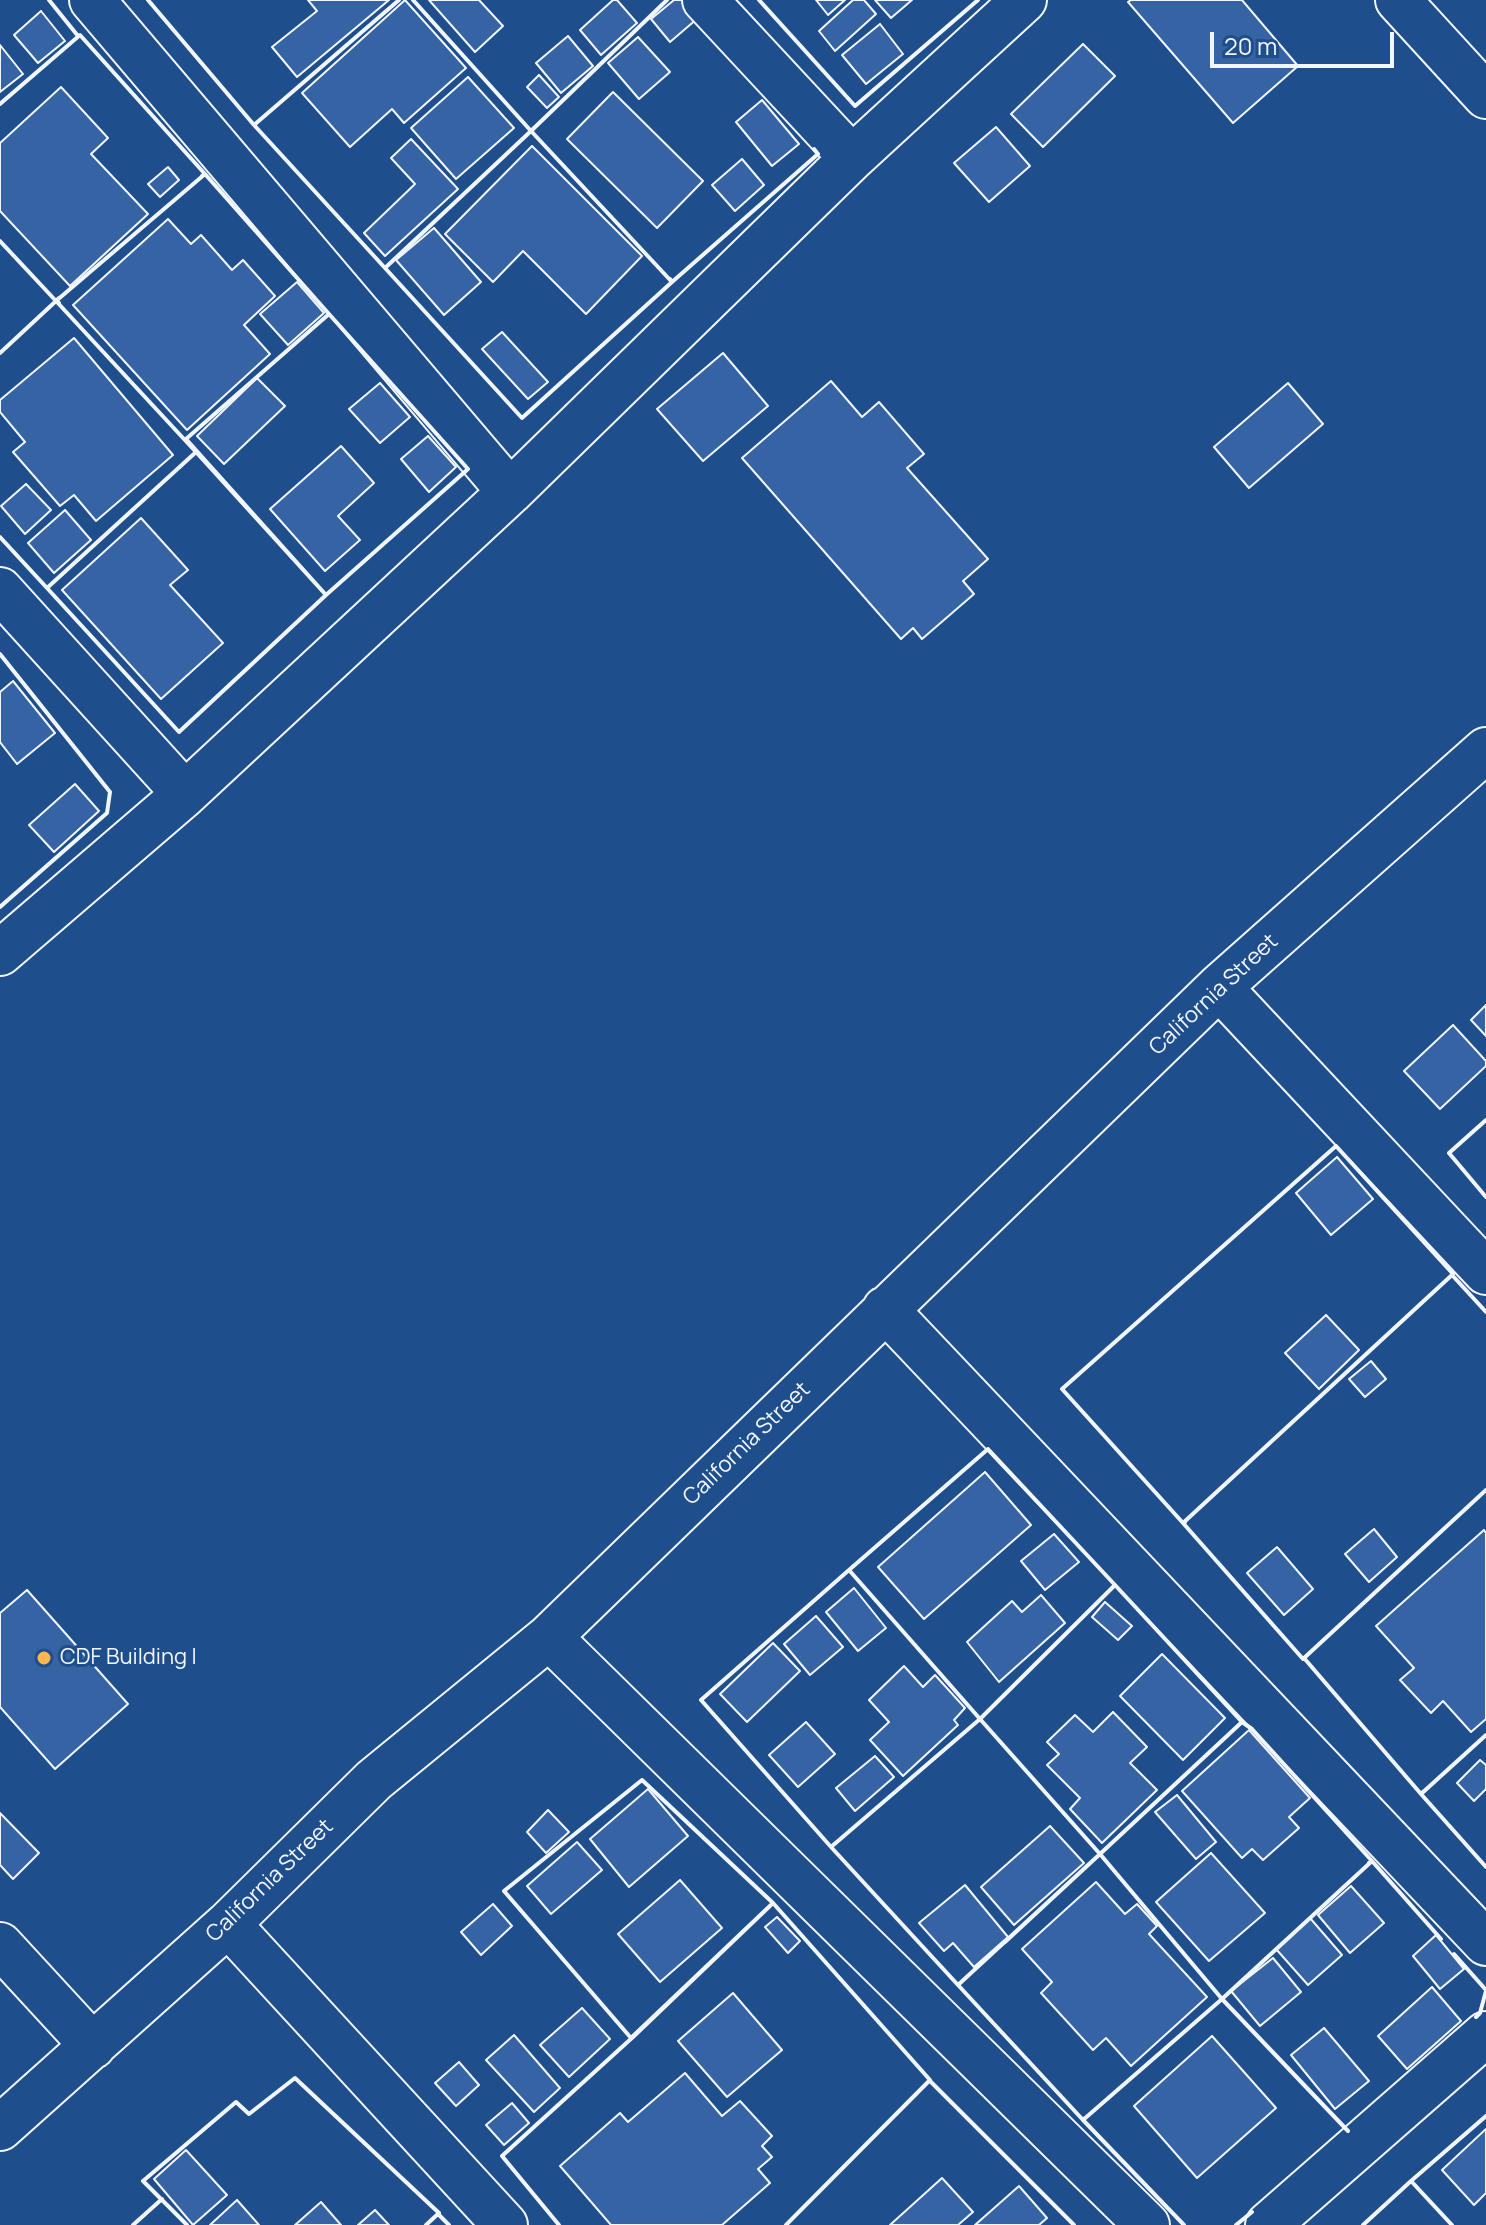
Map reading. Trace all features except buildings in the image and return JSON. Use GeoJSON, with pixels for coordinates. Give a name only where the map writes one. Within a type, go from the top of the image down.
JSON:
{"type":"FeatureCollection","features":[{"type":"Feature","properties":{"kind":"street"},"geometry":{"type":"LineString","coordinates":[[92,0],[510,492]]}},
{"type":"Feature","properties":{"kind":"street"},"geometry":{"type":"LineString","coordinates":[[705,0],[852,158]]}},
{"type":"Feature","properties":{"kind":"street"},"geometry":{"type":"LineString","coordinates":[[0,953],[185,794],[510,492],[852,158],[1024,0]]}},
{"type":"Feature","properties":{"kind":"street"},"geometry":{"type":"LineString","coordinates":[[1398,0],[1486,96]]}},
{"type":"Feature","properties":{"kind":"street"},"geometry":{"type":"LineString","coordinates":[[0,590],[185,794]]}},
{"type":"Feature","properties":{"kind":"street","name":"California Street"},"geometry":{"type":"LineString","coordinates":[[0,2128],[228,1924],[374,1780],[549,1637],[1219,987],[1486,750]]}},
{"type":"Feature","properties":{"kind":"street"},"geometry":{"type":"LineString","coordinates":[[1219,987],[1486,1272]]}},
{"type":"Feature","properties":{"kind":"street"},"geometry":{"type":"LineString","coordinates":[[885,1309],[1486,1943]]}},
{"type":"Feature","properties":{"kind":"street"},"geometry":{"type":"LineString","coordinates":[[549,1637],[1147,2225]]}},
{"type":"Feature","properties":{"kind":"street"},"geometry":{"type":"LineString","coordinates":[[228,1924],[505,2225]]}},
{"type":"Feature","properties":{"kind":"street"},"geometry":{"type":"LineString","coordinates":[[0,1945],[93,2046]]}},
{"type":"Feature","properties":{"kind":"street"},"geometry":{"type":"LineString","coordinates":[[1268,2225],[1486,2034]]}},
{"type":"Feature","properties":{"kind":"wall"},"geometry":{"type":"LineString","coordinates":[[49,0],[78,36]]}},
{"type":"Feature","properties":{"kind":"wall"},"geometry":{"type":"LineString","coordinates":[[148,0],[254,125],[385,268]]}},
{"type":"Feature","properties":{"kind":"wall"},"geometry":{"type":"LineString","coordinates":[[254,125],[399,0]]}},
{"type":"Feature","properties":{"kind":"wall"},"geometry":{"type":"LineString","coordinates":[[413,0],[531,131],[534,128]]}},
{"type":"Feature","properties":{"kind":"wall"},"geometry":{"type":"LineString","coordinates":[[533,133],[531,131],[667,0]]}},
{"type":"Feature","properties":{"kind":"wall"},"geometry":{"type":"LineString","coordinates":[[759,0],[855,106],[978,0]]}},
{"type":"Feature","properties":{"kind":"wall"},"geometry":{"type":"LineString","coordinates":[[0,104],[80,35],[205,174],[202,176]]}},
{"type":"Feature","properties":{"kind":"wall"},"geometry":{"type":"LineString","coordinates":[[531,131],[672,282],[522,418],[385,268],[531,131]]}},
{"type":"Feature","properties":{"kind":"wall"},"geometry":{"type":"LineString","coordinates":[[670,279],[672,282],[818,154],[814,149]]}},
{"type":"Feature","properties":{"kind":"wall"},"geometry":{"type":"LineString","coordinates":[[205,174],[329,314],[186,439],[196,452],[56,301],[205,174]]}},
{"type":"Feature","properties":{"kind":"wall"},"geometry":{"type":"LineString","coordinates":[[0,241],[56,301],[59,298]]}},
{"type":"Feature","properties":{"kind":"wall"},"geometry":{"type":"LineString","coordinates":[[0,353],[56,301],[59,303]]}},
{"type":"Feature","properties":{"kind":"wall"},"geometry":{"type":"LineString","coordinates":[[329,314],[468,469],[326,595],[186,439],[329,314]]}},
{"type":"Feature","properties":{"kind":"wall"},"geometry":{"type":"LineString","coordinates":[[196,452],[326,595],[179,732],[47,588],[196,452]]}},
{"type":"Feature","properties":{"kind":"wall"},"geometry":{"type":"LineString","coordinates":[[0,537],[47,588]]}},
{"type":"Feature","properties":{"kind":"wall"},"geometry":{"type":"LineString","coordinates":[[0,654],[110,792],[107,813],[0,907]]}},
{"type":"Feature","properties":{"kind":"wall"},"geometry":{"type":"LineString","coordinates":[[1486,1120],[1449,1153],[1486,1197]]}},
{"type":"Feature","properties":{"kind":"wall"},"geometry":{"type":"LineString","coordinates":[[1336,1146],[1453,1274],[1183,1523],[1062,1389],[1336,1146]]}},
{"type":"Feature","properties":{"kind":"wall"},"geometry":{"type":"LineString","coordinates":[[1452,1275],[1486,1312]]}},
{"type":"Feature","properties":{"kind":"wall"},"geometry":{"type":"LineString","coordinates":[[988,1449],[1115,1585],[980,1719],[849,1570],[988,1449]]}},
{"type":"Feature","properties":{"kind":"wall"},"geometry":{"type":"LineString","coordinates":[[1185,1522],[1303,1659],[1486,1490]]}},
{"type":"Feature","properties":{"kind":"wall"},"geometry":{"type":"LineString","coordinates":[[849,1570],[980,1719],[831,1847],[701,1700],[849,1570]]}},
{"type":"Feature","properties":{"kind":"wall"},"geometry":{"type":"LineString","coordinates":[[984,1961],[958,1985],[831,1847],[980,1719],[1100,1854],[1242,1722],[1115,1585]]}},
{"type":"Feature","properties":{"kind":"wall"},"geometry":{"type":"LineString","coordinates":[[1304,1658],[1421,1794],[1486,1735]]}},
{"type":"Feature","properties":{"kind":"wall"},"geometry":{"type":"LineString","coordinates":[[1242,1722],[1252,1729],[1372,1861],[1222,1999],[1100,1854],[1242,1722]]}},
{"type":"Feature","properties":{"kind":"wall"},"geometry":{"type":"LineString","coordinates":[[642,1780],[773,1903],[631,2038],[504,1891],[642,1780]]}},
{"type":"Feature","properties":{"kind":"wall"},"geometry":{"type":"LineString","coordinates":[[1424,1791],[1421,1794],[1486,1867]]}},
{"type":"Feature","properties":{"kind":"wall"},"geometry":{"type":"LineString","coordinates":[[1100,1854],[1222,1999],[1083,2120],[958,1985],[1100,1854]]}},
{"type":"Feature","properties":{"kind":"wall"},"geometry":{"type":"LineString","coordinates":[[1005,1942],[1100,1854]]}},
{"type":"Feature","properties":{"kind":"wall"},"geometry":{"type":"LineString","coordinates":[[1369,1863],[1372,1861],[1441,1939]]}},
{"type":"Feature","properties":{"kind":"wall"},"geometry":{"type":"LineString","coordinates":[[559,2225],[502,2156],[633,2037],[773,1903],[930,2080],[786,2225]]}},
{"type":"Feature","properties":{"kind":"wall"},"geometry":{"type":"LineString","coordinates":[[1454,1954],[1486,1990]]}},
{"type":"Feature","properties":{"kind":"wall"},"geometry":{"type":"LineString","coordinates":[[1476,2017],[1486,1991]]}},
{"type":"Feature","properties":{"kind":"wall"},"geometry":{"type":"LineString","coordinates":[[1222,1999],[1348,2131]]}},
{"type":"Feature","properties":{"kind":"wall"},"geometry":{"type":"LineString","coordinates":[[187,2225],[143,2181],[236,2102],[249,2114],[295,2078],[439,2213],[426,2225]]}},
{"type":"Feature","properties":{"kind":"wall"},"geometry":{"type":"LineString","coordinates":[[930,2081],[1074,2225]]}},
{"type":"Feature","properties":{"kind":"wall"},"geometry":{"type":"LineString","coordinates":[[1452,2225],[1411,2181],[1486,2116]]}},
{"type":"Feature","properties":{"kind":"wall"},"geometry":{"type":"LineString","coordinates":[[1085,2118],[1083,2120],[1184,2225]]}},
{"type":"Feature","properties":{"kind":"wall"},"geometry":{"type":"LineString","coordinates":[[1363,2225],[1411,2181]]}},
{"type":"Feature","properties":{"kind":"wall"},"geometry":{"type":"LineString","coordinates":[[133,2225],[162,2199]]}},
{"type":"Feature","properties":{"kind":"wall"},"geometry":{"type":"LineString","coordinates":[[1236,2225],[1252,2212]]}},
{"type":"Feature","properties":{"kind":"wall"},"geometry":{"type":"LineString","coordinates":[[438,2214],[449,2225]]}},
{"type":"Feature","properties":{"kind":"place","name":"CDF Building I"},"geometry":{"type":"Point","coordinates":[44,1658]}}]}
